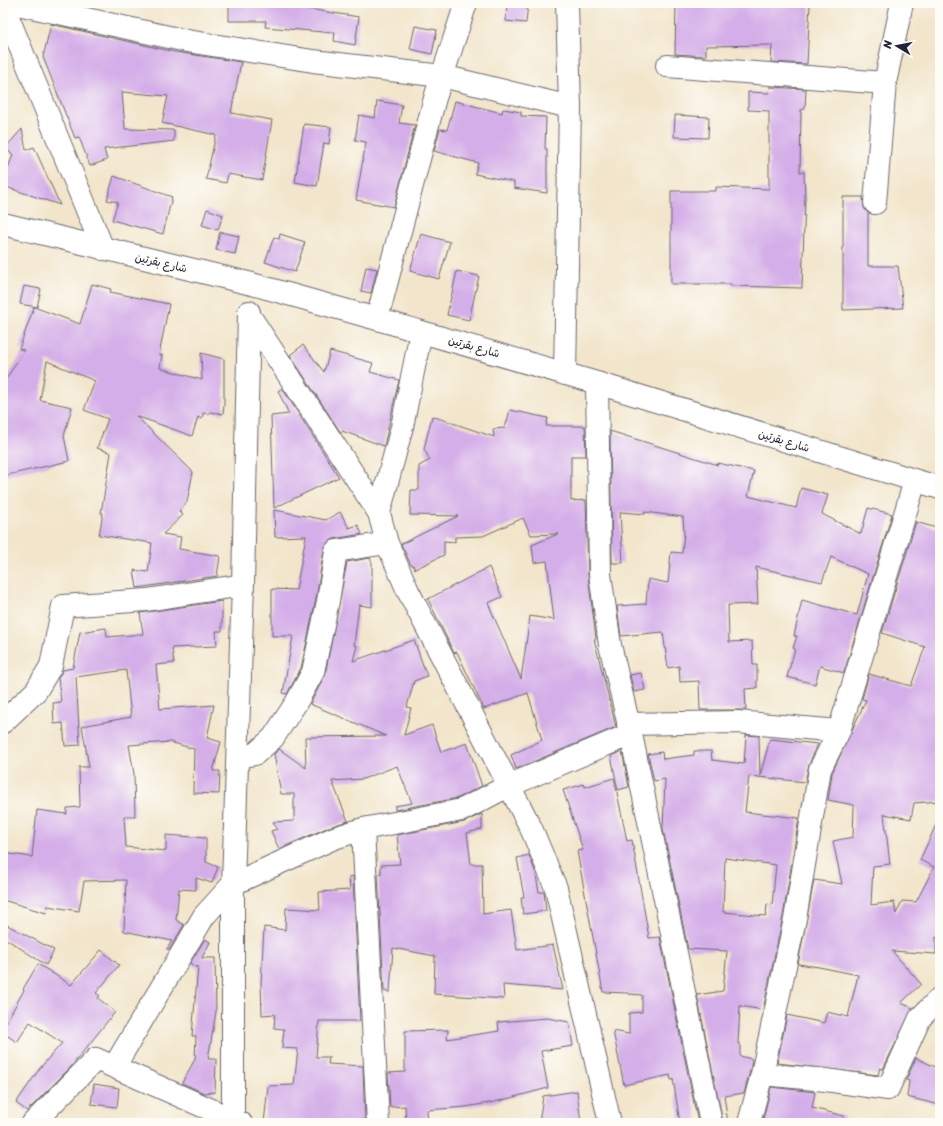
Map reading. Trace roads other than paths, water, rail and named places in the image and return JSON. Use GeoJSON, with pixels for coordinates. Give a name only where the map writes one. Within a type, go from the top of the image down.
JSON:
{"type":"FeatureCollection","features":[{"type":"Feature","properties":{"kind":"street"},"geometry":{"type":"LineString","coordinates":[[13,3],[187,41],[313,61],[442,76],[570,107]]}},
{"type":"Feature","properties":{"kind":"street"},"geometry":{"type":"LineString","coordinates":[[377,319],[442,76],[466,3]]}},
{"type":"Feature","properties":{"kind":"street"},"geometry":{"type":"LineString","coordinates":[[565,374],[570,107],[567,3]]}},
{"type":"Feature","properties":{"kind":"street"},"geometry":{"type":"LineString","coordinates":[[875,203],[886,83],[902,3]]}},
{"type":"Feature","properties":{"kind":"street"},"geometry":{"type":"LineString","coordinates":[[3,4],[103,249]]}},
{"type":"Feature","properties":{"kind":"street"},"geometry":{"type":"LineString","coordinates":[[667,66],[886,83]]}},
{"type":"Feature","properties":{"kind":"street","name":"شارع بقرتين"},"geometry":{"type":"LineString","coordinates":[[3,224],[252,284],[377,319],[597,383],[940,488]]}},
{"type":"Feature","properties":{"kind":"street"},"geometry":{"type":"LineString","coordinates":[[33,1123],[96,1059],[236,1122],[233,884],[243,585],[249,315],[252,284]]}},
{"type":"Feature","properties":{"kind":"street"},"geometry":{"type":"LineString","coordinates":[[249,315],[379,513],[387,543],[408,591],[531,828],[556,888],[610,1123]]}},
{"type":"Feature","properties":{"kind":"street"},"geometry":{"type":"LineString","coordinates":[[379,513],[402,427],[421,332]]}},
{"type":"Feature","properties":{"kind":"street"},"geometry":{"type":"LineString","coordinates":[[597,383],[600,574],[610,645],[630,729],[711,1123]]}},
{"type":"Feature","properties":{"kind":"street"},"geometry":{"type":"LineString","coordinates":[[749,1123],[762,1074],[795,919],[820,769],[839,731],[915,481]]}},
{"type":"Feature","properties":{"kind":"street"},"geometry":{"type":"LineString","coordinates":[[238,757],[255,754],[273,738],[296,703],[313,672],[336,551],[387,543]]}},
{"type":"Feature","properties":{"kind":"street"},"geometry":{"type":"LineString","coordinates":[[3,722],[36,691],[51,666],[62,606],[147,600],[243,585]]}},
{"type":"Feature","properties":{"kind":"street"},"geometry":{"type":"LineString","coordinates":[[114,1067],[204,916],[233,884],[334,838],[364,829],[462,810],[508,786],[630,729],[737,722],[839,731]]}},
{"type":"Feature","properties":{"kind":"street"},"geometry":{"type":"LineString","coordinates":[[364,829],[378,1123]]}},
{"type":"Feature","properties":{"kind":"street"},"geometry":{"type":"LineString","coordinates":[[762,1074],[826,1080],[888,1089],[920,1018],[940,998]]}}]}
